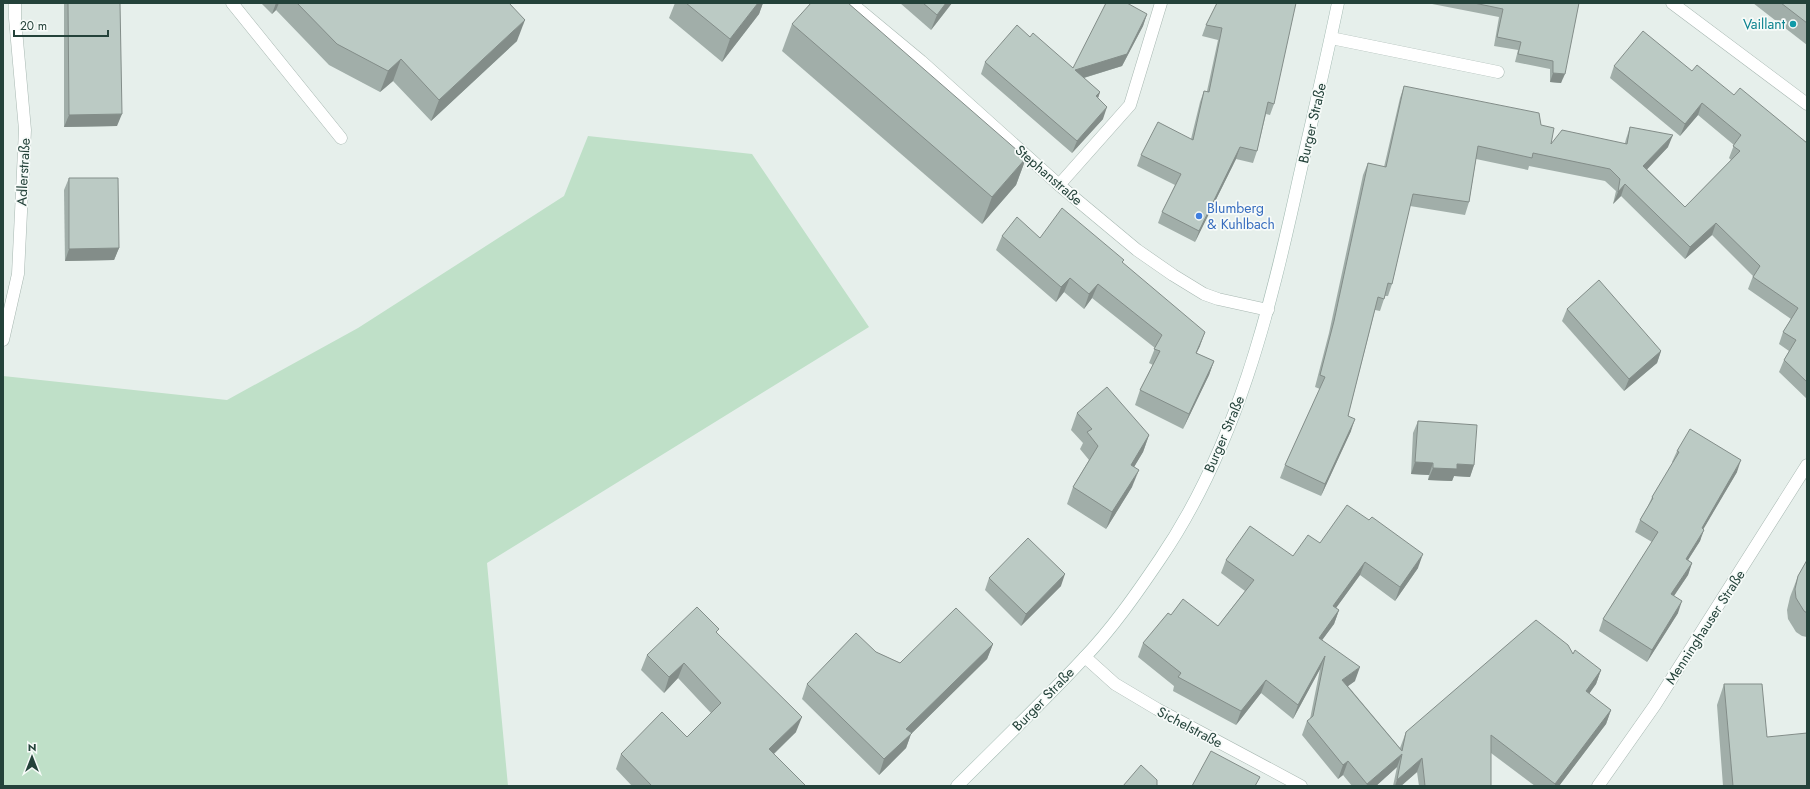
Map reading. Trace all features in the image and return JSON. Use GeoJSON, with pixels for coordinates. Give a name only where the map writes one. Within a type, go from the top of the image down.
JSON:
{"type":"FeatureCollection","features":[{"type":"Feature","properties":{"kind":"street","name":"Adlerstraße"},"geometry":{"type":"LineString","coordinates":[[3,340],[18,274],[25,130],[15,3]]}},
{"type":"Feature","properties":{"kind":"street"},"geometry":{"type":"LineString","coordinates":[[232,3],[341,138]]}},
{"type":"Feature","properties":{"kind":"street","name":"Stephanstraße"},"geometry":{"type":"LineString","coordinates":[[851,3],[921,61],[1059,185],[1137,250],[1172,275],[1204,294],[1218,299],[1268,310]]}},
{"type":"Feature","properties":{"kind":"street"},"geometry":{"type":"LineString","coordinates":[[1059,185],[1130,105],[1161,3]]}},
{"type":"Feature","properties":{"kind":"street","name":"Burger Straße"},"geometry":{"type":"LineString","coordinates":[[957,786],[1085,657],[1150,573],[1187,514],[1219,450],[1241,395],[1268,310],[1285,245],[1338,3]]}},
{"type":"Feature","properties":{"kind":"street"},"geometry":{"type":"LineString","coordinates":[[1672,3],[1807,104]]}},
{"type":"Feature","properties":{"kind":"street"},"geometry":{"type":"LineString","coordinates":[[1330,38],[1498,72]]}},
{"type":"Feature","properties":{"kind":"street","name":"Menninghauser Straße"},"geometry":{"type":"LineString","coordinates":[[1598,786],[1655,705],[1807,465]]}},
{"type":"Feature","properties":{"kind":"street","name":"Sichelstraße"},"geometry":{"type":"LineString","coordinates":[[1085,657],[1115,684],[1157,710],[1301,786]]}},
{"type":"Feature","properties":{"kind":"green space"},"geometry":{"type":"Polygon","coordinates":[[[588,136],[752,154],[869,327],[487,563],[508,786],[3,786],[3,376],[227,400],[358,328],[564,196],[588,136]]]}},
{"type":"Feature","properties":{"kind":"building"},"geometry":{"type":"Polygon","coordinates":[[[68,3],[120,3],[122,114],[69,115],[68,3]]]}},
{"type":"Feature","properties":{"kind":"building"},"geometry":{"type":"Polygon","coordinates":[[[297,3],[509,3],[525,20],[439,100],[401,59],[388,71],[337,44],[297,3]]]}},
{"type":"Feature","properties":{"kind":"building"},"geometry":{"type":"Polygon","coordinates":[[[686,3],[758,3],[730,39],[686,3]]]}},
{"type":"Feature","properties":{"kind":"building"},"geometry":{"type":"Polygon","coordinates":[[[811,3],[848,3],[1026,158],[992,197],[792,24],[811,3]]]}},
{"type":"Feature","properties":{"kind":"building"},"geometry":{"type":"Polygon","coordinates":[[[923,3],[946,3],[937,15],[923,3]]]}},
{"type":"Feature","properties":{"kind":"building"},"geometry":{"type":"Polygon","coordinates":[[[1106,3],[1127,3],[1147,14],[1127,54],[1075,70],[1100,92],[1096,96],[1107,107],[1077,141],[985,62],[1017,25],[1030,37],[1033,33],[1073,68],[1106,3]]]}},
{"type":"Feature","properties":{"kind":"building"},"geometry":{"type":"Polygon","coordinates":[[[1217,3],[1296,3],[1274,104],[1268,102],[1257,151],[1240,147],[1199,231],[1162,212],[1181,174],[1141,155],[1158,122],[1193,140],[1204,91],[1209,92],[1222,28],[1206,25],[1217,3]]]}},
{"type":"Feature","properties":{"kind":"building"},"geometry":{"type":"Polygon","coordinates":[[[1474,3],[1579,3],[1565,74],[1553,73],[1553,61],[1518,54],[1521,42],[1497,37],[1503,9],[1474,3]]]}},
{"type":"Feature","properties":{"kind":"building"},"geometry":{"type":"Polygon","coordinates":[[[1781,3],[1807,3],[1807,23],[1781,3]]]}},
{"type":"Feature","properties":{"kind":"building"},"geometry":{"type":"Polygon","coordinates":[[[1643,31],[1692,71],[1697,65],[1734,95],[1740,88],[1807,143],[1807,382],[1784,360],[1796,340],[1783,332],[1798,308],[1753,277],[1760,266],[1716,223],[1690,247],[1625,184],[1618,192],[1620,179],[1610,169],[1533,153],[1532,158],[1478,146],[1469,202],[1413,194],[1392,284],[1388,283],[1384,299],[1378,297],[1348,416],[1355,419],[1325,484],[1285,465],[1325,377],[1320,375],[1334,321],[1368,163],[1386,167],[1404,86],[1539,113],[1541,125],[1554,128],[1551,144],[1562,130],[1627,144],[1630,127],[1673,135],[1643,166],[1685,207],[1740,151],[1733,146],[1741,135],[1702,103],[1685,124],[1614,66],[1643,31]]]}},
{"type":"Feature","properties":{"kind":"building"},"geometry":{"type":"Polygon","coordinates":[[[69,178],[118,178],[119,248],[69,249],[69,178]]]}},
{"type":"Feature","properties":{"kind":"building"},"geometry":{"type":"Polygon","coordinates":[[[1062,208],[1124,260],[1122,262],[1205,332],[1196,353],[1214,361],[1189,414],[1140,390],[1160,351],[1154,349],[1162,335],[1098,284],[1089,294],[1070,278],[1061,287],[1002,236],[1017,217],[1040,238],[1062,208]]]}},
{"type":"Feature","properties":{"kind":"building"},"geometry":{"type":"Polygon","coordinates":[[[1599,280],[1661,351],[1629,379],[1567,309],[1599,280]]]}},
{"type":"Feature","properties":{"kind":"building"},"geometry":{"type":"Polygon","coordinates":[[[1107,387],[1149,435],[1131,465],[1139,470],[1112,512],[1073,487],[1098,446],[1087,432],[1092,429],[1077,413],[1107,387]]]}},
{"type":"Feature","properties":{"kind":"building"},"geometry":{"type":"Polygon","coordinates":[[[1418,421],[1477,425],[1474,465],[1457,464],[1457,469],[1433,468],[1433,463],[1415,462],[1418,421]]]}},
{"type":"Feature","properties":{"kind":"building"},"geometry":{"type":"Polygon","coordinates":[[[1690,429],[1741,460],[1702,528],[1704,530],[1686,559],[1692,563],[1671,594],[1682,601],[1652,650],[1603,619],[1658,532],[1640,520],[1679,452],[1677,451],[1690,429]]]}},
{"type":"Feature","properties":{"kind":"building"},"geometry":{"type":"Polygon","coordinates":[[[1347,505],[1369,520],[1372,517],[1423,554],[1400,587],[1365,562],[1333,606],[1339,610],[1319,638],[1360,667],[1342,680],[1402,751],[1406,732],[1536,620],[1568,645],[1573,654],[1575,650],[1601,670],[1586,691],[1611,710],[1555,784],[1491,735],[1491,786],[1425,786],[1422,758],[1397,780],[1402,754],[1367,784],[1348,761],[1343,765],[1307,721],[1313,716],[1325,656],[1298,705],[1266,680],[1241,711],[1178,677],[1181,673],[1143,643],[1168,613],[1171,615],[1183,599],[1218,626],[1254,580],[1226,560],[1250,526],[1293,556],[1308,535],[1320,543],[1347,505]]]}},
{"type":"Feature","properties":{"kind":"building"},"geometry":{"type":"Polygon","coordinates":[[[1028,538],[1065,574],[1026,614],[989,578],[1028,538]]]}},
{"type":"Feature","properties":{"kind":"building"},"geometry":{"type":"Polygon","coordinates":[[[1807,560],[1807,613],[1804,611],[1796,598],[1795,589],[1798,576],[1807,560]]]}},
{"type":"Feature","properties":{"kind":"building"},"geometry":{"type":"Polygon","coordinates":[[[697,607],[719,629],[716,632],[802,717],[769,749],[806,786],[652,786],[621,754],[662,712],[687,737],[721,703],[684,663],[669,677],[647,655],[697,607]]]}},
{"type":"Feature","properties":{"kind":"building"},"geometry":{"type":"Polygon","coordinates":[[[956,608],[993,644],[906,729],[912,733],[884,759],[807,684],[856,633],[876,652],[900,663],[956,608]]]}},
{"type":"Feature","properties":{"kind":"building"},"geometry":{"type":"Polygon","coordinates":[[[1724,684],[1762,684],[1767,737],[1807,733],[1807,786],[1733,786],[1724,684]]]}},
{"type":"Feature","properties":{"kind":"building"},"geometry":{"type":"Polygon","coordinates":[[[1211,751],[1260,777],[1255,786],[1192,786],[1211,751]]]}},
{"type":"Feature","properties":{"kind":"building"},"geometry":{"type":"Polygon","coordinates":[[[1141,765],[1157,780],[1157,786],[1123,786],[1141,765]]]}},
{"type":"Feature","properties":{"kind":"place","name":"Vaillant"},"geometry":{"type":"Point","coordinates":[1793,24]}},
{"type":"Feature","properties":{"kind":"place","name":"Blumberg & Kuhlbach"},"geometry":{"type":"Point","coordinates":[1199,216]}}]}
